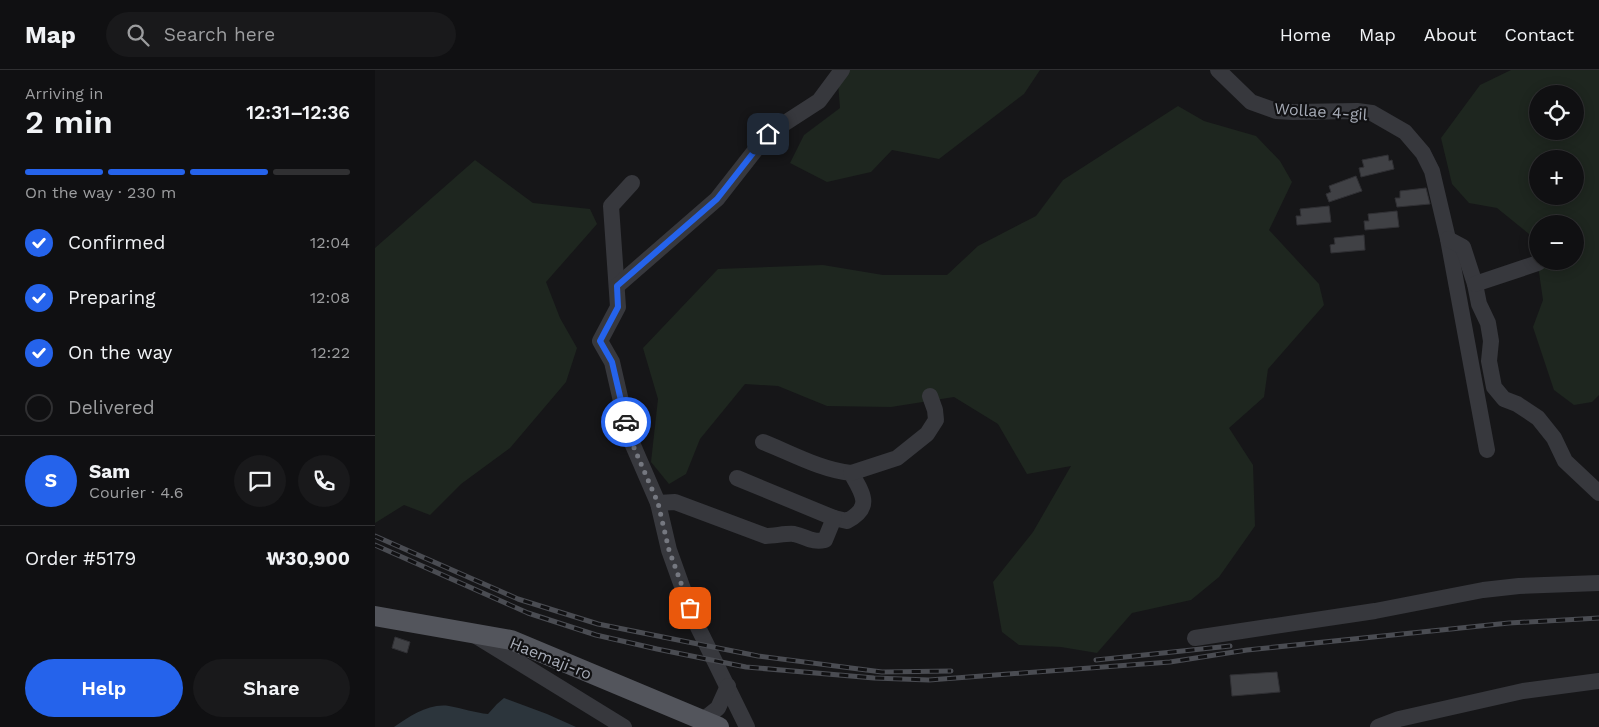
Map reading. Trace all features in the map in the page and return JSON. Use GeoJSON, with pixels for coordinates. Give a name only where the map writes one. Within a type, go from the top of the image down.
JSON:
{"type":"FeatureCollection","features":[{"type":"Feature","properties":{"kind":"main road","name":"Haemaji-ro"},"geometry":{"type":"LineString","coordinates":[[375,616],[511,640],[711,724]]}},
{"type":"Feature","properties":{"kind":"street"},"geometry":{"type":"LineString","coordinates":[[617,286],[717,199],[768,134],[819,102],[842,70]]}},
{"type":"Feature","properties":{"kind":"street","name":"Wollae 4-gil"},"geometry":{"type":"LineString","coordinates":[[1218,70],[1251,102],[1276,111],[1357,110],[1372,113],[1405,132],[1423,153],[1432,171],[1448,239],[1487,450]]}},
{"type":"Feature","properties":{"kind":"street"},"geometry":{"type":"LineString","coordinates":[[633,184],[611,206],[618,307],[600,341],[612,362],[629,436],[658,503],[669,550],[693,617],[747,727]]}},
{"type":"Feature","properties":{"kind":"street"},"geometry":{"type":"LineString","coordinates":[[1448,239],[1463,248],[1475,284],[1479,304],[1489,323],[1491,341],[1489,361],[1494,387],[1504,399],[1517,404],[1538,418],[1554,438],[1565,461],[1599,493]]}},
{"type":"Feature","properties":{"kind":"street"},"geometry":{"type":"LineString","coordinates":[[1475,284],[1529,266]]}},
{"type":"Feature","properties":{"kind":"street"},"geometry":{"type":"LineString","coordinates":[[763,442],[840,472],[851,473],[897,458],[927,434],[936,420],[930,396]]}},
{"type":"Feature","properties":{"kind":"street"},"geometry":{"type":"LineString","coordinates":[[737,478],[834,518],[847,521],[859,514],[864,500],[851,473]]}},
{"type":"Feature","properties":{"kind":"street"},"geometry":{"type":"LineString","coordinates":[[658,503],[675,502],[766,536],[792,534],[817,542],[825,540],[834,518]]}},
{"type":"Feature","properties":{"kind":"street"},"geometry":{"type":"LineString","coordinates":[[1195,638],[1375,610],[1483,590],[1519,586],[1599,583]]}},
{"type":"Feature","properties":{"kind":"street"},"geometry":{"type":"LineString","coordinates":[[475,634],[623,727]]}},
{"type":"Feature","properties":{"kind":"street"},"geometry":{"type":"LineString","coordinates":[[1378,727],[1399,719],[1523,691],[1599,681]]}},
{"type":"Feature","properties":{"kind":"street"},"geometry":{"type":"LineString","coordinates":[[711,724],[728,686]]}},
{"type":"Feature","properties":{"kind":"shaded area"},"geometry":{"type":"Polygon","coordinates":[[[837,70],[1040,70],[1024,94],[939,159],[892,150],[871,172],[827,182],[790,163],[804,135],[840,108],[837,70]]]}},
{"type":"Feature","properties":{"kind":"shaded area"},"geometry":{"type":"Polygon","coordinates":[[[1511,70],[1599,70],[1599,395],[1592,402],[1574,405],[1554,390],[1533,327],[1543,300],[1538,270],[1584,270],[1584,215],[1529,215],[1529,234],[1497,208],[1469,203],[1452,184],[1441,138],[1480,85],[1511,70]]]}},
{"type":"Feature","properties":{"kind":"shaded area"},"geometry":{"type":"Polygon","coordinates":[[[1178,106],[1204,121],[1256,136],[1280,161],[1292,182],[1269,230],[1319,284],[1324,305],[1268,369],[1264,397],[1229,428],[1253,465],[1255,526],[1219,577],[1191,600],[1132,613],[1097,653],[1061,647],[1019,645],[1002,632],[993,582],[1033,532],[1071,466],[1027,474],[998,424],[954,397],[891,407],[827,406],[778,386],[745,384],[700,439],[686,474],[669,484],[651,462],[658,399],[643,348],[718,269],[823,265],[883,275],[947,275],[978,246],[1036,216],[1063,180],[1178,106]]]}},
{"type":"Feature","properties":{"kind":"shaded area"},"geometry":{"type":"Polygon","coordinates":[[[475,160],[533,203],[590,209],[597,224],[546,282],[560,318],[577,348],[566,382],[510,448],[461,484],[430,515],[404,505],[375,523],[375,248],[475,160]]]}},
{"type":"Feature","properties":{"kind":"shaded area"},"geometry":{"type":"Polygon","coordinates":[[[504,698],[576,727],[394,727],[413,715],[434,706],[449,706],[488,714],[504,698]]]}},
{"type":"Feature","properties":{"kind":"building"},"geometry":{"type":"Polygon","coordinates":[[[1388,155],[1389,161],[1392,160],[1394,169],[1361,177],[1359,168],[1364,167],[1362,160],[1388,155]]]}},
{"type":"Feature","properties":{"kind":"building"},"geometry":{"type":"Polygon","coordinates":[[[1356,176],[1362,191],[1329,202],[1326,194],[1331,192],[1329,186],[1356,176]]]}},
{"type":"Feature","properties":{"kind":"building"},"geometry":{"type":"Polygon","coordinates":[[[1426,188],[1430,204],[1397,207],[1395,198],[1400,198],[1400,191],[1426,188]]]}},
{"type":"Feature","properties":{"kind":"building"},"geometry":{"type":"Polygon","coordinates":[[[1329,206],[1331,222],[1297,225],[1296,216],[1301,216],[1300,209],[1329,206]]]}},
{"type":"Feature","properties":{"kind":"building"},"geometry":{"type":"Polygon","coordinates":[[[1397,211],[1399,227],[1365,230],[1364,221],[1369,221],[1368,214],[1397,211]]]}},
{"type":"Feature","properties":{"kind":"building"},"geometry":{"type":"Polygon","coordinates":[[[1364,235],[1365,250],[1331,253],[1330,245],[1335,244],[1334,238],[1364,235]]]}},
{"type":"Feature","properties":{"kind":"building"},"geometry":{"type":"Polygon","coordinates":[[[395,637],[410,642],[407,653],[392,648],[395,637]]]}},
{"type":"Feature","properties":{"kind":"building"},"geometry":{"type":"Polygon","coordinates":[[[1277,672],[1280,692],[1232,696],[1230,675],[1277,672]]]}},
{"type":"Feature","properties":{"kind":"railway"},"geometry":{"type":"LineString","coordinates":[[375,536],[518,599],[598,624],[758,656],[882,672],[951,671]]}},
{"type":"Feature","properties":{"kind":"railway"},"geometry":{"type":"LineString","coordinates":[[375,545],[528,613],[596,635],[746,667],[874,678],[929,680],[1170,662],[1247,650],[1509,623],[1599,618]]}},
{"type":"Feature","properties":{"kind":"railway"},"geometry":{"type":"LineString","coordinates":[[1096,660],[1230,646]]}},
{"type":"Feature","properties":{"kind":"way so far"},"geometry":{"type":"LineString","coordinates":[[626,422],[629,436],[658,503],[669,550],[690,608]]}},
{"type":"Feature","properties":{"kind":"route"},"geometry":{"type":"LineString","coordinates":[[626,422],[612,362],[600,341],[618,307],[617,286],[717,199],[768,134]]}}]}
